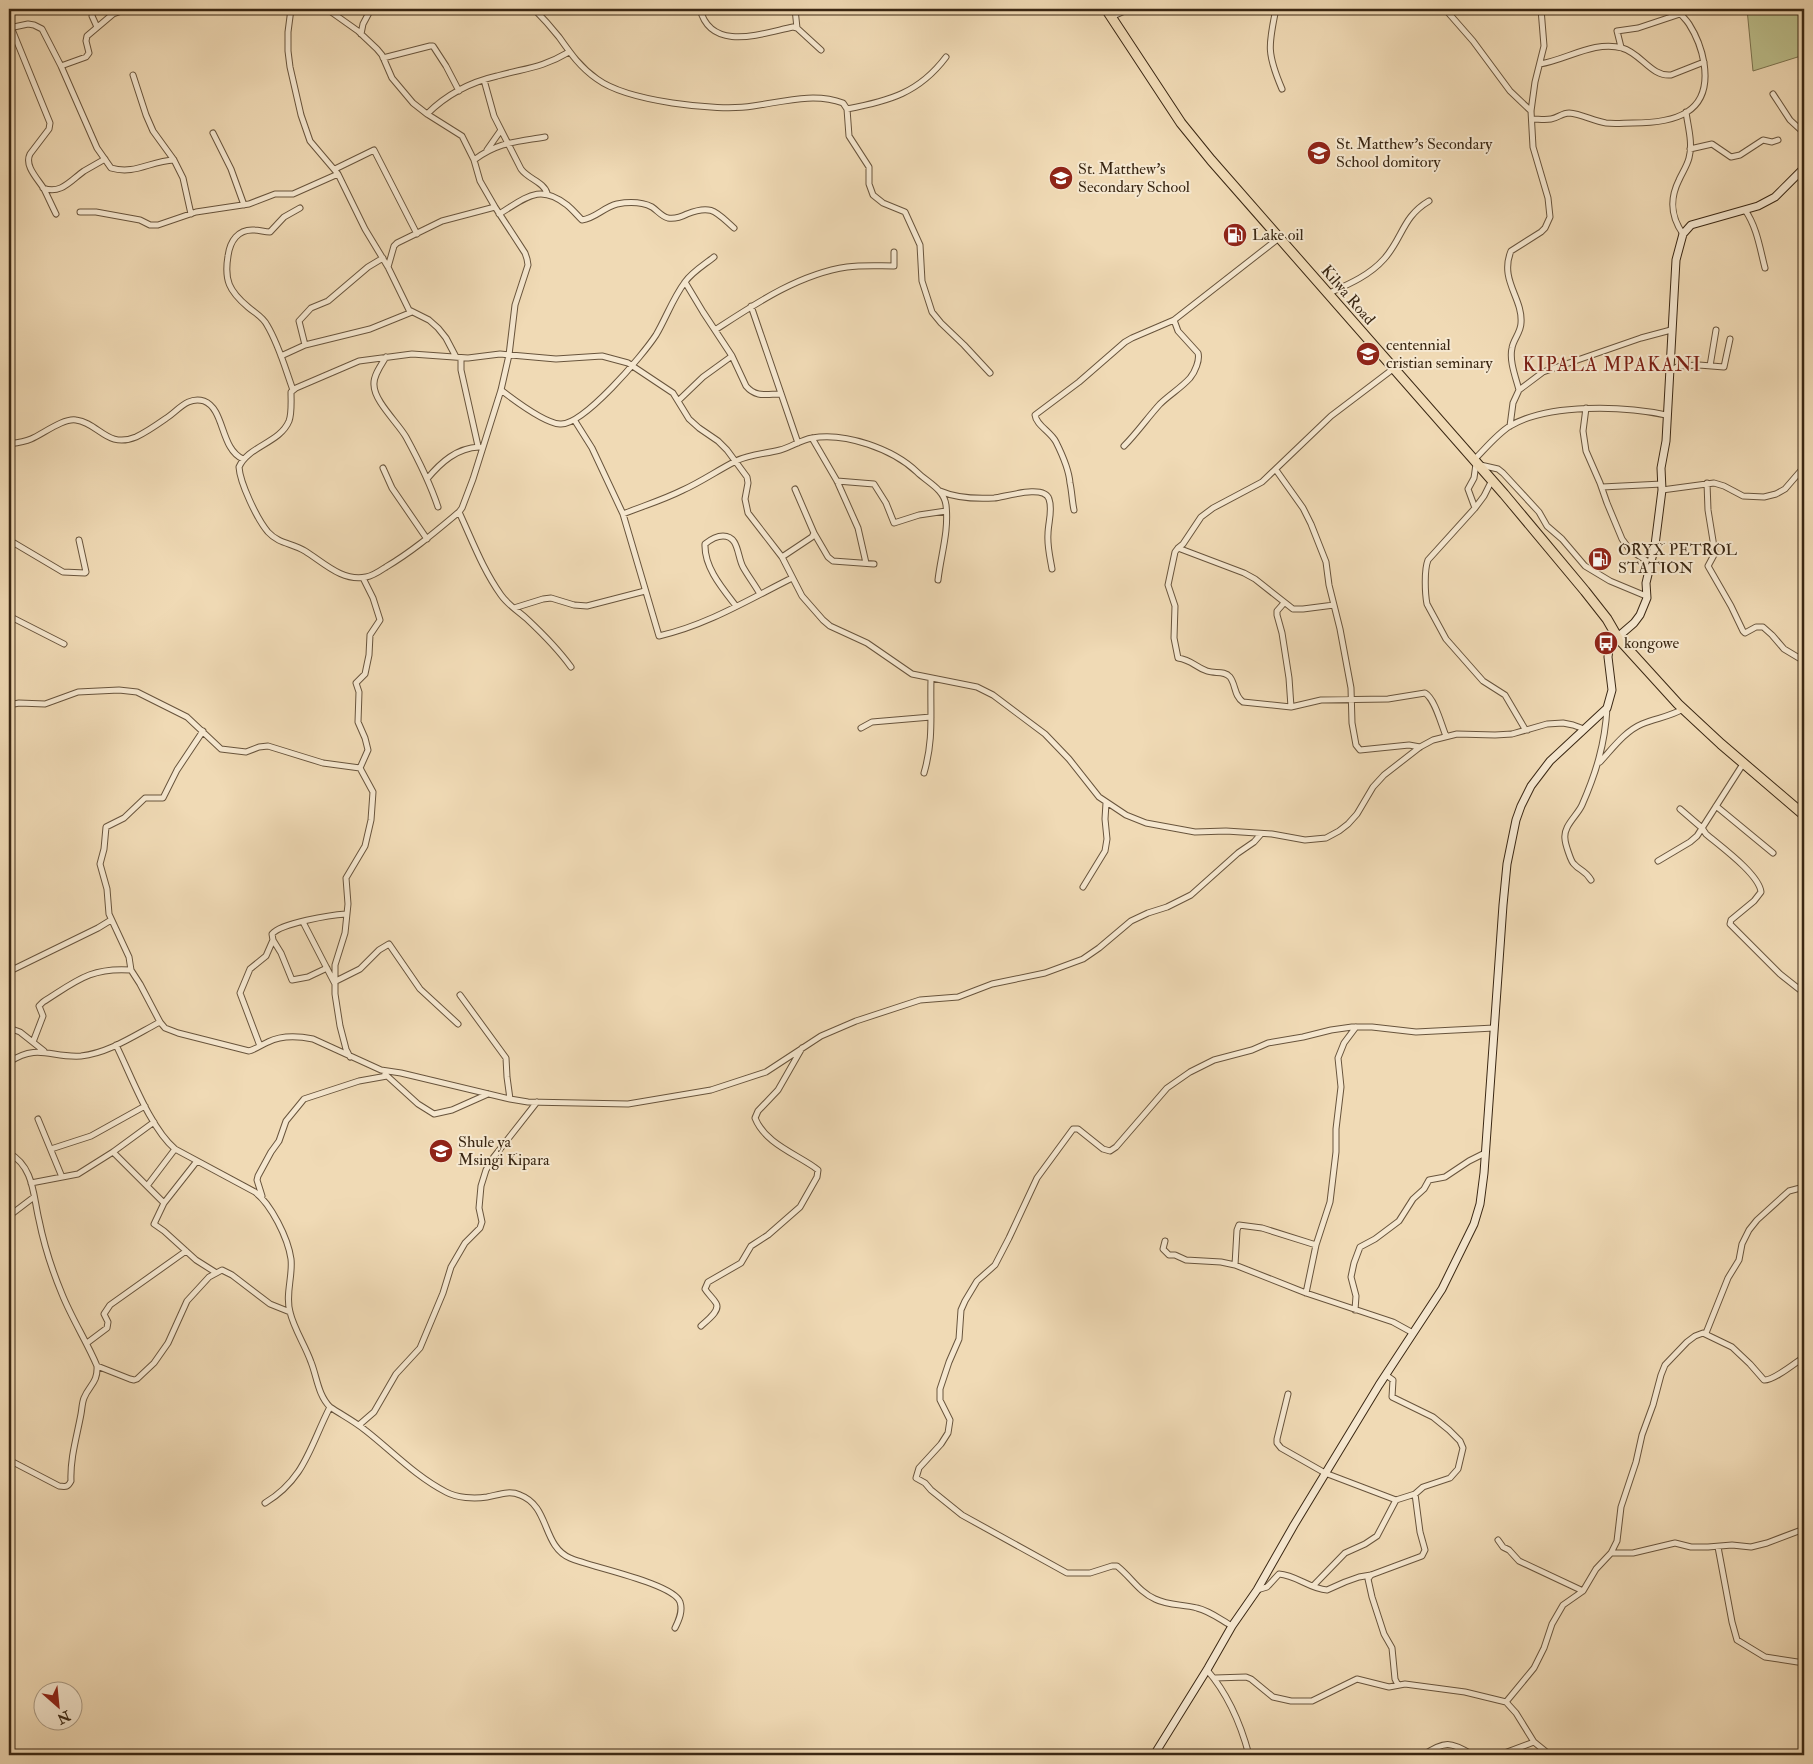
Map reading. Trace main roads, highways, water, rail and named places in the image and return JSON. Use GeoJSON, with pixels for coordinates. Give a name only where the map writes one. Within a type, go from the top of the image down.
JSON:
{"type":"FeatureCollection","features":[{"type":"Feature","properties":{"kind":"highway","name":"Kilwa Road"},"geometry":{"type":"LineString","coordinates":[[1109,13],[1181,123],[1327,294],[1492,480],[1585,591],[1607,619],[1618,638],[1683,709],[1743,764],[1804,815]]}},
{"type":"Feature","properties":{"kind":"main road"},"geometry":{"type":"LineString","coordinates":[[1154,1755],[1208,1670],[1232,1626],[1257,1590],[1386,1375],[1442,1289],[1474,1224],[1480,1204],[1485,1153],[1502,904],[1507,864],[1516,820],[1531,786],[1550,761],[1607,708],[1612,690],[1608,657],[1609,649],[1612,642],[1634,623],[1646,601],[1646,583],[1655,545],[1662,487],[1661,468],[1666,441],[1676,260],[1683,234],[1691,225],[1758,206],[1775,197],[1804,168]]}},
{"type":"Feature","properties":{"kind":"place","name":"St. Matthew's Secondary School domitory"},"geometry":{"type":"Point","coordinates":[1319,153]}},
{"type":"Feature","properties":{"kind":"place","name":"St. Matthew's Secondary School"},"geometry":{"type":"Point","coordinates":[1061,178]}},
{"type":"Feature","properties":{"kind":"place","name":"Lake oil"},"geometry":{"type":"Point","coordinates":[1235,235]}},
{"type":"Feature","properties":{"kind":"place","name":"centennial cristian seminary"},"geometry":{"type":"Point","coordinates":[1368,354]}},
{"type":"Feature","properties":{"kind":"place","name":"ORYX PETROL STATION"},"geometry":{"type":"Point","coordinates":[1600,559]}},
{"type":"Feature","properties":{"kind":"place","name":"kongowe"},"geometry":{"type":"Point","coordinates":[1606,643]}},
{"type":"Feature","properties":{"kind":"place","name":"Shule ya Msingi Kipara"},"geometry":{"type":"Point","coordinates":[441,1151]}},
{"type":"Feature","properties":{"kind":"district","name":"KIPALA MPAKANI"},"geometry":{"type":"Point","coordinates":[1612,365]}}]}
